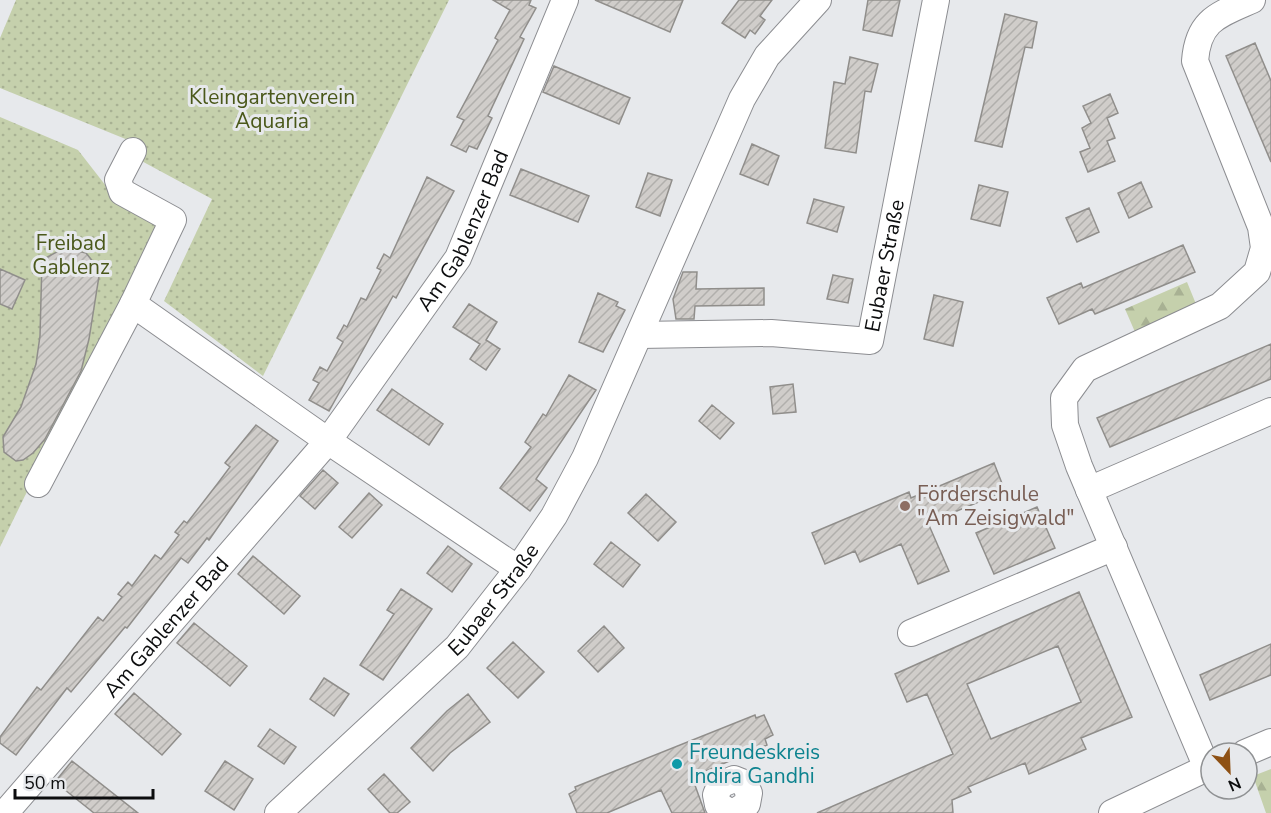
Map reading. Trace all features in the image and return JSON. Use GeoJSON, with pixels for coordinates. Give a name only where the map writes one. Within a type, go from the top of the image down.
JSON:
{"type":"FeatureCollection","features":[{"type":"Feature","properties":{"kind":"street","name":"Am Gablenzer Bad"},"geometry":{"type":"LineString","coordinates":[[5,813],[328,441],[458,258],[565,0]]}},
{"type":"Feature","properties":{"kind":"street","name":"Eubaer Straße"},"geometry":{"type":"LineString","coordinates":[[278,813],[457,647],[518,569],[554,516],[585,458],[742,99],[767,56],[818,0]]}},
{"type":"Feature","properties":{"kind":"street","name":"Eubaer Straße"},"geometry":{"type":"LineString","coordinates":[[639,334],[771,333],[870,341],[936,0]]}},
{"type":"Feature","properties":{"kind":"street"},"geometry":{"type":"LineString","coordinates":[[1199,744],[1089,490],[1065,425],[1064,398],[1085,369],[1220,306],[1257,272],[1263,248],[1261,227],[1195,61],[1196,42],[1204,28],[1216,15],[1252,0]]}},
{"type":"Feature","properties":{"kind":"street"},"geometry":{"type":"LineString","coordinates":[[38,484],[133,304],[173,220],[122,192],[118,180],[133,151]]}},
{"type":"Feature","properties":{"kind":"street"},"geometry":{"type":"LineString","coordinates":[[133,304],[328,441],[518,569]]}},
{"type":"Feature","properties":{"kind":"street"},"geometry":{"type":"LineString","coordinates":[[1089,490],[1271,411]]}},
{"type":"Feature","properties":{"kind":"street"},"geometry":{"type":"LineString","coordinates":[[911,633],[1114,547]]}},
{"type":"Feature","properties":{"kind":"street"},"geometry":{"type":"LineString","coordinates":[[1112,813],[1199,772]]}},
{"type":"Feature","properties":{"kind":"green space","name":"Kleingartenverein Aquaria"},"geometry":{"type":"Polygon","coordinates":[[[16,0],[449,0],[263,376],[164,301],[212,199],[136,158],[128,140],[0,88],[0,38],[16,0]]]}},
{"type":"Feature","properties":{"kind":"green space","name":"Freibad Gablenz"},"geometry":{"type":"Polygon","coordinates":[[[0,117],[78,150],[120,204],[157,225],[0,547],[0,117]]]}},
{"type":"Feature","properties":{"kind":"green space"},"geometry":{"type":"Polygon","coordinates":[[[1187,282],[1196,304],[1135,332],[1125,309],[1187,282]]]}},
{"type":"Feature","properties":{"kind":"green space"},"geometry":{"type":"Polygon","coordinates":[[[1271,769],[1271,813],[1266,813],[1259,793],[1259,774],[1271,769]]]}},
{"type":"Feature","properties":{"kind":"building"},"geometry":{"type":"Polygon","coordinates":[[[493,0],[531,0],[529,5],[536,8],[520,37],[524,39],[488,116],[492,118],[477,149],[469,146],[466,152],[451,145],[464,120],[457,117],[498,40],[495,38],[510,10],[493,0]]]}},
{"type":"Feature","properties":{"kind":"building"},"geometry":{"type":"Polygon","coordinates":[[[595,0],[683,0],[670,32],[595,0]]]}},
{"type":"Feature","properties":{"kind":"building"},"geometry":{"type":"Polygon","coordinates":[[[739,0],[772,0],[760,16],[765,20],[755,34],[750,30],[745,38],[722,23],[739,0]]]}},
{"type":"Feature","properties":{"kind":"building"},"geometry":{"type":"Polygon","coordinates":[[[868,0],[900,0],[892,36],[863,30],[868,0]]]}},
{"type":"Feature","properties":{"kind":"building"},"geometry":{"type":"Polygon","coordinates":[[[1005,14],[1037,22],[1032,48],[1025,47],[1002,147],[975,141],[1005,14]]]}},
{"type":"Feature","properties":{"kind":"building"},"geometry":{"type":"Polygon","coordinates":[[[1255,43],[1271,81],[1271,162],[1226,56],[1255,43]]]}},
{"type":"Feature","properties":{"kind":"building"},"geometry":{"type":"Polygon","coordinates":[[[850,57],[878,64],[871,92],[865,91],[856,153],[825,148],[834,82],[845,84],[850,57]]]}},
{"type":"Feature","properties":{"kind":"building"},"geometry":{"type":"Polygon","coordinates":[[[554,66],[630,98],[619,124],[543,92],[554,66]]]}},
{"type":"Feature","properties":{"kind":"building"},"geometry":{"type":"Polygon","coordinates":[[[1110,94],[1118,113],[1107,118],[1115,138],[1107,141],[1115,161],[1088,172],[1080,152],[1090,148],[1082,128],[1091,123],[1083,106],[1110,94]]]}},
{"type":"Feature","properties":{"kind":"building"},"geometry":{"type":"Polygon","coordinates":[[[752,144],[779,156],[768,185],[740,174],[752,144]]]}},
{"type":"Feature","properties":{"kind":"building"},"geometry":{"type":"Polygon","coordinates":[[[521,169],[589,196],[578,222],[510,195],[521,169]]]}},
{"type":"Feature","properties":{"kind":"building"},"geometry":{"type":"Polygon","coordinates":[[[648,173],[672,180],[660,216],[636,207],[648,173]]]}},
{"type":"Feature","properties":{"kind":"building"},"geometry":{"type":"Polygon","coordinates":[[[427,177],[454,191],[396,298],[393,296],[329,411],[309,400],[319,383],[313,380],[320,367],[327,371],[343,342],[337,338],[344,325],[347,327],[361,298],[366,300],[381,270],[377,268],[384,254],[390,258],[427,177]]]}},
{"type":"Feature","properties":{"kind":"building"},"geometry":{"type":"Polygon","coordinates":[[[1141,182],[1152,207],[1129,218],[1118,193],[1141,182]]]}},
{"type":"Feature","properties":{"kind":"building"},"geometry":{"type":"Polygon","coordinates":[[[979,185],[1008,192],[1000,226],[971,219],[979,185]]]}},
{"type":"Feature","properties":{"kind":"building"},"geometry":{"type":"Polygon","coordinates":[[[814,199],[844,207],[837,232],[807,223],[814,199]]]}},
{"type":"Feature","properties":{"kind":"building"},"geometry":{"type":"Polygon","coordinates":[[[1089,208],[1099,232],[1077,242],[1066,218],[1089,208]]]}},
{"type":"Feature","properties":{"kind":"building"},"geometry":{"type":"Polygon","coordinates":[[[1183,245],[1195,272],[1095,314],[1092,309],[1059,324],[1047,298],[1081,283],[1083,288],[1183,245]]]}},
{"type":"Feature","properties":{"kind":"building"},"geometry":{"type":"Polygon","coordinates":[[[64,248],[86,253],[94,263],[99,276],[89,339],[81,371],[45,439],[33,453],[23,460],[16,461],[4,452],[3,437],[21,407],[36,364],[40,336],[42,260],[64,248]]]}},
{"type":"Feature","properties":{"kind":"building"},"geometry":{"type":"Polygon","coordinates":[[[0,269],[25,280],[12,309],[0,304],[0,269]]]}},
{"type":"Feature","properties":{"kind":"building"},"geometry":{"type":"Polygon","coordinates":[[[683,272],[697,272],[696,289],[764,288],[764,305],[695,306],[694,319],[676,319],[673,299],[683,272]]]}},
{"type":"Feature","properties":{"kind":"building"},"geometry":{"type":"Polygon","coordinates":[[[833,275],[853,279],[848,303],[827,299],[833,275]]]}},
{"type":"Feature","properties":{"kind":"building"},"geometry":{"type":"Polygon","coordinates":[[[598,293],[618,302],[616,306],[625,310],[603,352],[579,342],[598,293]]]}},
{"type":"Feature","properties":{"kind":"building"},"geometry":{"type":"Polygon","coordinates":[[[934,295],[963,302],[953,346],[924,339],[934,295]]]}},
{"type":"Feature","properties":{"kind":"building"},"geometry":{"type":"Polygon","coordinates":[[[469,304],[497,322],[486,340],[500,349],[486,370],[470,359],[480,344],[453,327],[469,304]]]}},
{"type":"Feature","properties":{"kind":"building"},"geometry":{"type":"Polygon","coordinates":[[[1271,344],[1271,379],[1110,447],[1097,418],[1271,344]]]}},
{"type":"Feature","properties":{"kind":"building"},"geometry":{"type":"Polygon","coordinates":[[[569,375],[596,390],[536,479],[547,488],[530,511],[500,488],[531,447],[525,442],[543,414],[546,416],[569,375]]]}},
{"type":"Feature","properties":{"kind":"building"},"geometry":{"type":"Polygon","coordinates":[[[793,384],[796,412],[773,414],[770,387],[793,384]]]}},
{"type":"Feature","properties":{"kind":"building"},"geometry":{"type":"Polygon","coordinates":[[[392,389],[443,424],[429,445],[377,410],[392,389]]]}},
{"type":"Feature","properties":{"kind":"building"},"geometry":{"type":"Polygon","coordinates":[[[712,405],[734,423],[720,439],[699,421],[712,405]]]}},
{"type":"Feature","properties":{"kind":"building"},"geometry":{"type":"Polygon","coordinates":[[[256,425],[278,441],[209,540],[207,538],[188,563],[181,558],[127,628],[125,627],[71,692],[67,688],[16,755],[0,743],[0,737],[37,687],[41,690],[98,617],[103,621],[122,597],[118,594],[128,582],[132,586],[155,555],[161,559],[179,535],[175,532],[184,521],[187,523],[218,483],[230,467],[225,463],[256,425]]]}},
{"type":"Feature","properties":{"kind":"building"},"geometry":{"type":"Polygon","coordinates":[[[994,463],[1005,491],[928,523],[949,571],[918,584],[901,544],[860,562],[855,551],[825,564],[812,533],[909,492],[911,498],[994,463]]]}},
{"type":"Feature","properties":{"kind":"building"},"geometry":{"type":"Polygon","coordinates":[[[323,470],[338,483],[315,509],[300,496],[323,470]]]}},
{"type":"Feature","properties":{"kind":"building"},"geometry":{"type":"Polygon","coordinates":[[[369,493],[382,505],[352,538],[339,527],[369,493]]]}},
{"type":"Feature","properties":{"kind":"building"},"geometry":{"type":"Polygon","coordinates":[[[646,494],[676,522],[658,541],[628,513],[646,494]]]}},
{"type":"Feature","properties":{"kind":"building"},"geometry":{"type":"Polygon","coordinates":[[[1037,507],[1055,548],[994,574],[976,533],[1037,507]]]}},
{"type":"Feature","properties":{"kind":"building"},"geometry":{"type":"Polygon","coordinates":[[[611,542],[640,565],[623,587],[594,564],[611,542]]]}},
{"type":"Feature","properties":{"kind":"building"},"geometry":{"type":"Polygon","coordinates":[[[448,546],[472,564],[452,592],[427,573],[448,546]]]}},
{"type":"Feature","properties":{"kind":"building"},"geometry":{"type":"Polygon","coordinates":[[[253,556],[300,596],[284,614],[238,574],[253,556]]]}},
{"type":"Feature","properties":{"kind":"building"},"geometry":{"type":"Polygon","coordinates":[[[401,589],[432,609],[383,680],[360,665],[394,614],[387,610],[401,589]]]}},
{"type":"Feature","properties":{"kind":"building"},"geometry":{"type":"Polygon","coordinates":[[[1079,592],[1132,717],[1081,738],[1086,749],[1029,774],[1025,763],[968,787],[971,792],[952,800],[953,813],[817,813],[953,754],[927,694],[907,702],[895,674],[1079,592]],[[1058,646],[967,684],[991,739],[1081,702],[1058,646]]]}},
{"type":"Feature","properties":{"kind":"building"},"geometry":{"type":"Polygon","coordinates":[[[194,623],[247,666],[230,686],[177,643],[194,623]]]}},
{"type":"Feature","properties":{"kind":"building"},"geometry":{"type":"Polygon","coordinates":[[[604,626],[624,648],[598,672],[578,651],[604,626]]]}},
{"type":"Feature","properties":{"kind":"building"},"geometry":{"type":"Polygon","coordinates":[[[513,642],[544,672],[518,698],[487,668],[513,642]]]}},
{"type":"Feature","properties":{"kind":"building"},"geometry":{"type":"Polygon","coordinates":[[[1271,644],[1271,675],[1210,700],[1200,675],[1271,644]]]}},
{"type":"Feature","properties":{"kind":"building"},"geometry":{"type":"Polygon","coordinates":[[[324,678],[349,694],[334,716],[310,699],[324,678]]]}},
{"type":"Feature","properties":{"kind":"building"},"geometry":{"type":"Polygon","coordinates":[[[134,693],[181,734],[162,755],[115,714],[134,693]]]}},
{"type":"Feature","properties":{"kind":"building"},"geometry":{"type":"Polygon","coordinates":[[[468,694],[490,722],[450,753],[433,771],[411,748],[447,711],[468,694]]]}},
{"type":"Feature","properties":{"kind":"building","name":"Freundeskreis Indira Gandhi"},"geometry":{"type":"Polygon","coordinates":[[[755,715],[756,718],[764,715],[773,735],[765,739],[767,745],[692,777],[705,813],[672,813],[661,790],[607,813],[577,813],[569,794],[576,790],[575,787],[755,715]]]}},
{"type":"Feature","properties":{"kind":"building"},"geometry":{"type":"Polygon","coordinates":[[[270,729],[296,747],[284,764],[258,746],[270,729]]]}},
{"type":"Feature","properties":{"kind":"building"},"geometry":{"type":"Polygon","coordinates":[[[72,761],[138,813],[94,813],[55,782],[72,761]]]}},
{"type":"Feature","properties":{"kind":"building"},"geometry":{"type":"Polygon","coordinates":[[[225,761],[253,779],[234,810],[205,791],[225,761]]]}},
{"type":"Feature","properties":{"kind":"building"},"geometry":{"type":"Polygon","coordinates":[[[384,774],[410,802],[397,813],[390,813],[368,789],[384,774]]]}},
{"type":"Feature","properties":{"kind":"place","name":"Förderschule \"Am Zeisigwald\""},"geometry":{"type":"Point","coordinates":[905,506]}},
{"type":"Feature","properties":{"kind":"place","name":"Freundeskreis Indira Gandhi"},"geometry":{"type":"Point","coordinates":[677,764]}}]}
